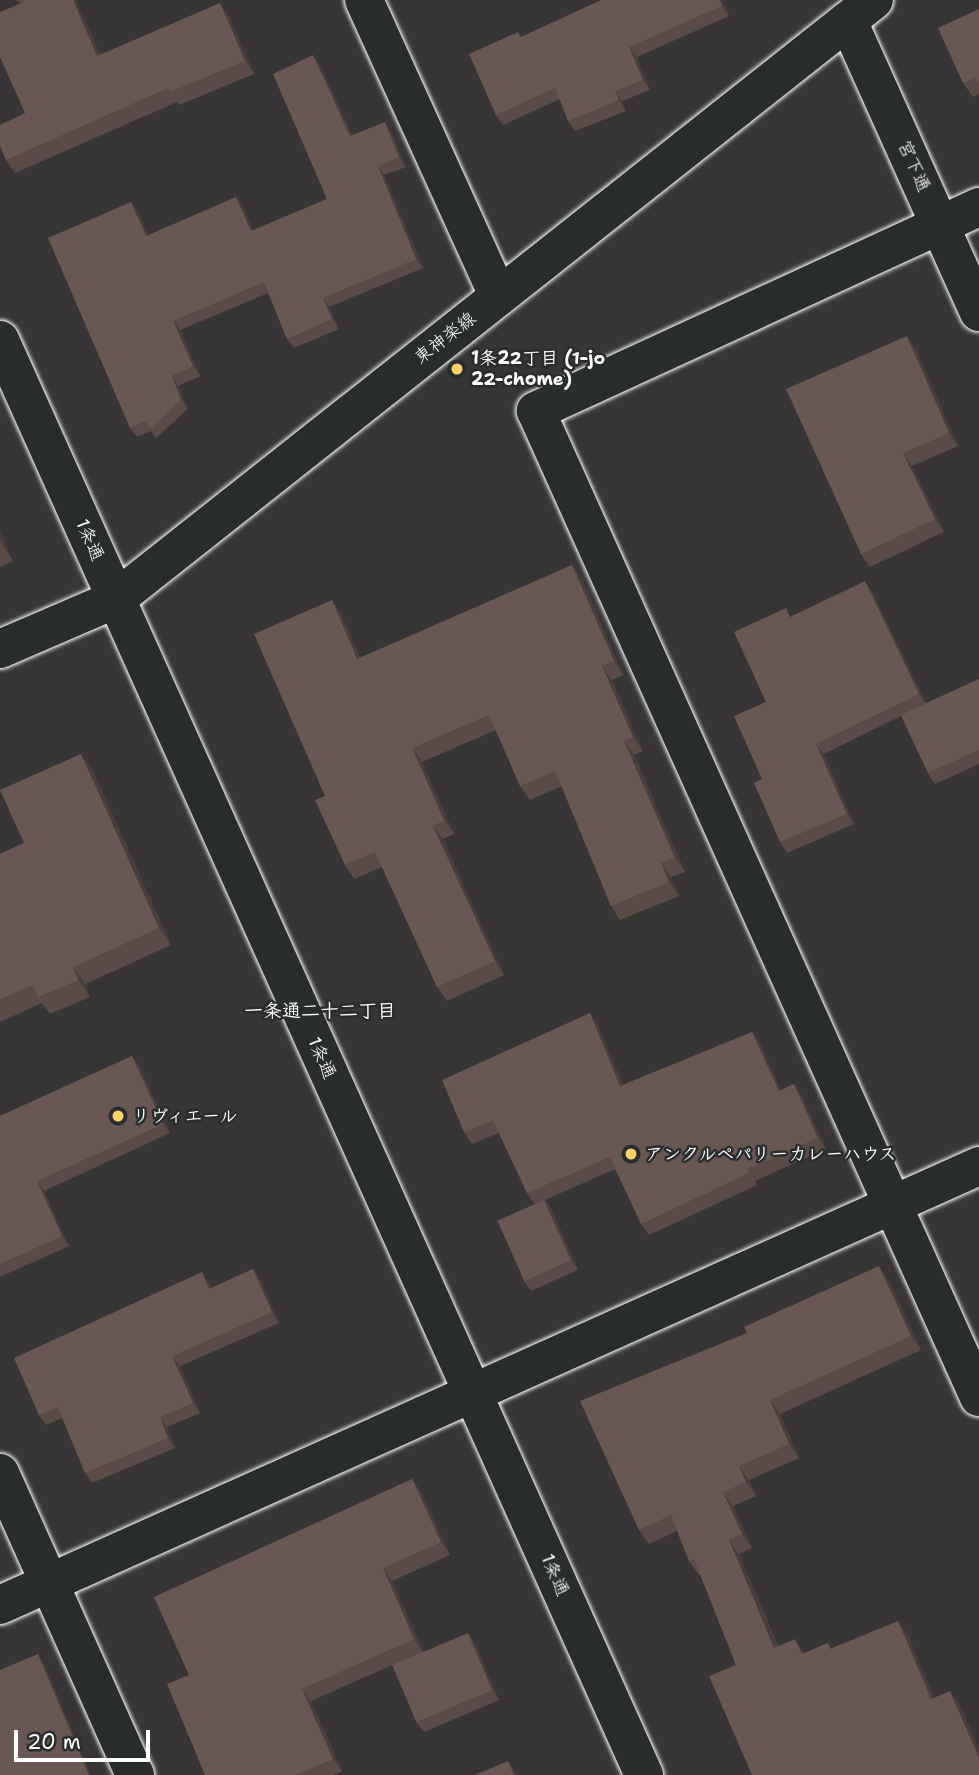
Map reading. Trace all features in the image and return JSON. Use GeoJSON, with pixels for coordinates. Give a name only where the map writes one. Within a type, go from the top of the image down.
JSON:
{"type":"FeatureCollection","features":[{"type":"Feature","properties":{"kind":"street"},"geometry":{"type":"LineString","coordinates":[[364,0],[498,296]]}},
{"type":"Feature","properties":{"kind":"street","name":"東神楽線"},"geometry":{"type":"LineString","coordinates":[[0,649],[116,599],[498,296],[854,7]]}},
{"type":"Feature","properties":{"kind":"street","name":"宮下通"},"geometry":{"type":"LineString","coordinates":[[854,7],[939,224],[979,312]]}},
{"type":"Feature","properties":{"kind":"street"},"geometry":{"type":"LineString","coordinates":[[979,207],[536,411],[979,1396]]}},
{"type":"Feature","properties":{"kind":"street","name":"1条通"},"geometry":{"type":"LineString","coordinates":[[0,340],[644,1775]]}},
{"type":"Feature","properties":{"kind":"street"},"geometry":{"type":"LineString","coordinates":[[0,1605],[474,1396],[979,1166]]}},
{"type":"Feature","properties":{"kind":"street"},"geometry":{"type":"LineString","coordinates":[[0,1474],[135,1775]]}},
{"type":"Feature","properties":{"kind":"building"},"geometry":{"type":"Polygon","coordinates":[[[22,0],[73,0],[97,56],[220,3],[245,61],[170,92],[168,88],[6,160],[0,146],[0,125],[25,113],[0,57],[0,12],[24,2],[22,0]]]}},
{"type":"Feature","properties":{"kind":"building"},"geometry":{"type":"Polygon","coordinates":[[[601,0],[720,0],[722,6],[629,47],[643,80],[615,91],[619,100],[568,121],[555,88],[496,115],[469,54],[518,32],[521,37],[601,0]]]}},
{"type":"Feature","properties":{"kind":"building"},"geometry":{"type":"Polygon","coordinates":[[[979,9],[979,84],[976,77],[963,83],[938,28],[979,9]]]}},
{"type":"Feature","properties":{"kind":"building"},"geometry":{"type":"Polygon","coordinates":[[[313,55],[350,136],[385,122],[399,157],[378,166],[416,259],[323,298],[332,319],[287,339],[264,282],[173,321],[193,366],[172,376],[181,400],[150,429],[146,421],[130,428],[48,238],[131,202],[146,236],[236,197],[251,231],[327,199],[273,74],[313,55]]]}},
{"type":"Feature","properties":{"kind":"building"},"geometry":{"type":"Polygon","coordinates":[[[907,336],[949,433],[903,453],[935,519],[861,554],[786,389],[907,336]]]}},
{"type":"Feature","properties":{"kind":"building"},"geometry":{"type":"Polygon","coordinates":[[[572,565],[614,661],[602,666],[633,737],[624,741],[675,858],[661,863],[669,882],[611,906],[555,771],[520,786],[489,715],[412,748],[444,820],[433,826],[495,961],[437,987],[375,852],[345,865],[315,800],[325,796],[254,634],[332,600],[357,659],[572,565]]]}},
{"type":"Feature","properties":{"kind":"building"},"geometry":{"type":"Polygon","coordinates":[[[865,581],[919,694],[816,744],[847,814],[780,842],[754,783],[762,779],[734,716],[766,702],[734,632],[786,608],[790,617],[865,581]]]}},
{"type":"Feature","properties":{"kind":"building"},"geometry":{"type":"Polygon","coordinates":[[[979,679],[979,750],[928,773],[901,715],[979,679]]]}},
{"type":"Feature","properties":{"kind":"building"},"geometry":{"type":"Polygon","coordinates":[[[81,754],[159,928],[73,967],[78,980],[38,997],[33,985],[0,999],[0,854],[24,843],[0,790],[81,754]]]}},
{"type":"Feature","properties":{"kind":"building"},"geometry":{"type":"Polygon","coordinates":[[[590,1013],[620,1086],[752,1032],[779,1091],[794,1084],[818,1138],[747,1169],[749,1173],[641,1224],[610,1157],[527,1193],[493,1120],[464,1132],[442,1080],[590,1013]]]}},
{"type":"Feature","properties":{"kind":"building"},"geometry":{"type":"Polygon","coordinates":[[[132,1056],[163,1124],[37,1181],[62,1236],[0,1264],[0,1116],[132,1056]]]}},
{"type":"Feature","properties":{"kind":"building"},"geometry":{"type":"Polygon","coordinates":[[[544,1200],[571,1260],[524,1281],[497,1221],[544,1200]]]}},
{"type":"Feature","properties":{"kind":"building"},"geometry":{"type":"Polygon","coordinates":[[[879,1266],[911,1336],[770,1400],[789,1444],[739,1466],[746,1482],[723,1492],[742,1534],[729,1540],[774,1648],[795,1639],[802,1654],[828,1643],[830,1649],[898,1621],[931,1699],[950,1691],[979,1758],[979,1775],[752,1775],[709,1676],[736,1665],[694,1559],[689,1561],[671,1515],[639,1530],[580,1401],[747,1333],[744,1327],[879,1266]]]}},
{"type":"Feature","properties":{"kind":"building"},"geometry":{"type":"Polygon","coordinates":[[[253,1269],[272,1312],[172,1356],[193,1403],[160,1417],[168,1438],[85,1473],[58,1407],[39,1415],[14,1358],[202,1272],[209,1289],[253,1269]]]}},
{"type":"Feature","properties":{"kind":"building"},"geometry":{"type":"Polygon","coordinates":[[[412,1479],[441,1542],[383,1568],[414,1639],[302,1689],[333,1759],[295,1775],[205,1775],[167,1684],[189,1675],[154,1597],[412,1479]]]}},
{"type":"Feature","properties":{"kind":"building"},"geometry":{"type":"Polygon","coordinates":[[[468,1633],[492,1690],[417,1722],[393,1665],[468,1633]]]}},
{"type":"Feature","properties":{"kind":"building"},"geometry":{"type":"Polygon","coordinates":[[[38,1654],[89,1775],[0,1775],[0,1670],[38,1654]]]}},
{"type":"Feature","properties":{"kind":"building"},"geometry":{"type":"Polygon","coordinates":[[[508,1761],[514,1775],[475,1775],[508,1761]]]}},
{"type":"Feature","properties":{"kind":"place","name":"1条22丁目 (1-jo 22-chome)"},"geometry":{"type":"Point","coordinates":[457,369]}},
{"type":"Feature","properties":{"kind":"place","name":"リヴィエール"},"geometry":{"type":"Point","coordinates":[118,1116]}},
{"type":"Feature","properties":{"kind":"place","name":"アンクルぺパリーカレーハウス"},"geometry":{"type":"Point","coordinates":[631,1154]}},
{"type":"Feature","properties":{"kind":"district","name":"一条通二十二丁目"},"geometry":{"type":"Point","coordinates":[320,1011]}}]}
